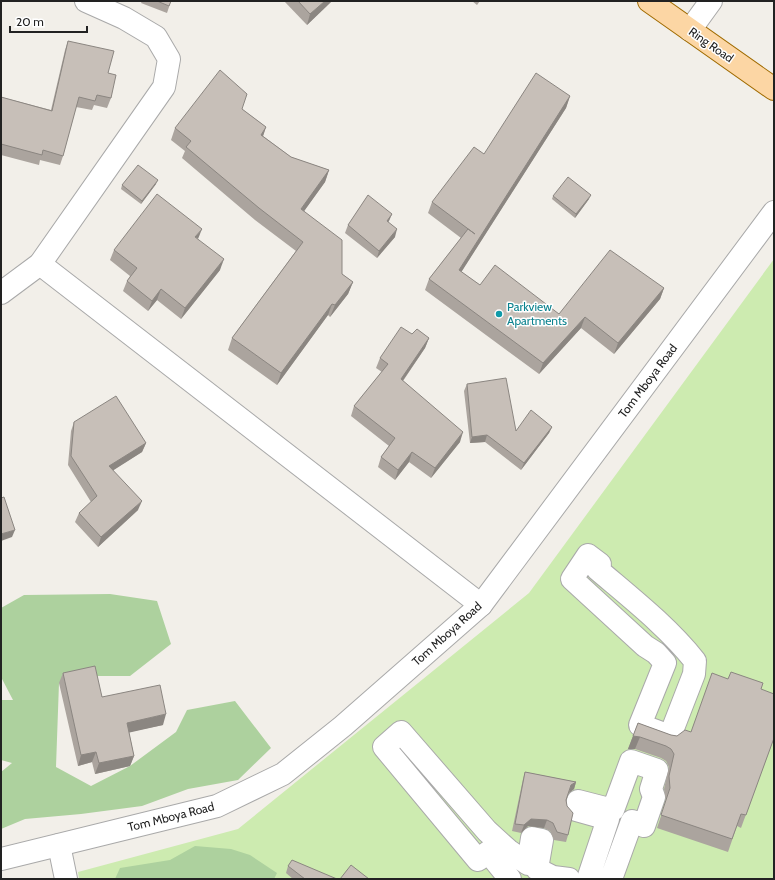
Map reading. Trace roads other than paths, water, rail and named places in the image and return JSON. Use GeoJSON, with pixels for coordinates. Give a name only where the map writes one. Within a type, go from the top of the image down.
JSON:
{"type":"FeatureCollection","features":[{"type":"Feature","properties":{"kind":"main road","name":"Ring Road"},"geometry":{"type":"LineString","coordinates":[[649,1],[774,89]]}},
{"type":"Feature","properties":{"kind":"street"},"geometry":{"type":"LineString","coordinates":[[1,293],[40,264],[164,87],[169,59],[156,37],[124,18],[86,1]]}},
{"type":"Feature","properties":{"kind":"street"},"geometry":{"type":"LineString","coordinates":[[690,30],[711,1]]}},
{"type":"Feature","properties":{"kind":"street","name":"Tom Mboya Road"},"geometry":{"type":"LineString","coordinates":[[1,859],[217,806],[283,774],[343,726],[481,605],[774,212]]}},
{"type":"Feature","properties":{"kind":"street"},"geometry":{"type":"LineString","coordinates":[[40,264],[481,605]]}},
{"type":"Feature","properties":{"kind":"street"},"geometry":{"type":"LineString","coordinates":[[588,555],[600,564],[597,569],[656,620],[682,645],[695,661],[694,674],[670,736],[640,725],[664,663],[656,653],[645,646],[572,579],[588,555]]}},
{"type":"Feature","properties":{"kind":"street"},"geometry":{"type":"LineString","coordinates":[[510,879],[488,852],[478,860],[384,747],[401,732],[487,831],[508,850],[528,864],[532,838],[542,840],[537,869],[553,877],[569,879]]}},
{"type":"Feature","properties":{"kind":"street"},"geometry":{"type":"LineString","coordinates":[[588,879],[608,819],[576,810],[578,801],[613,810],[631,761],[657,770],[651,789],[654,797],[644,826],[632,821],[611,879]]}},
{"type":"Feature","properties":{"kind":"street"},"geometry":{"type":"LineString","coordinates":[[59,845],[66,879]]}},
{"type":"Feature","properties":{"kind":"place","name":"Parkview Apartments"},"geometry":{"type":"Point","coordinates":[499,314]}}]}
